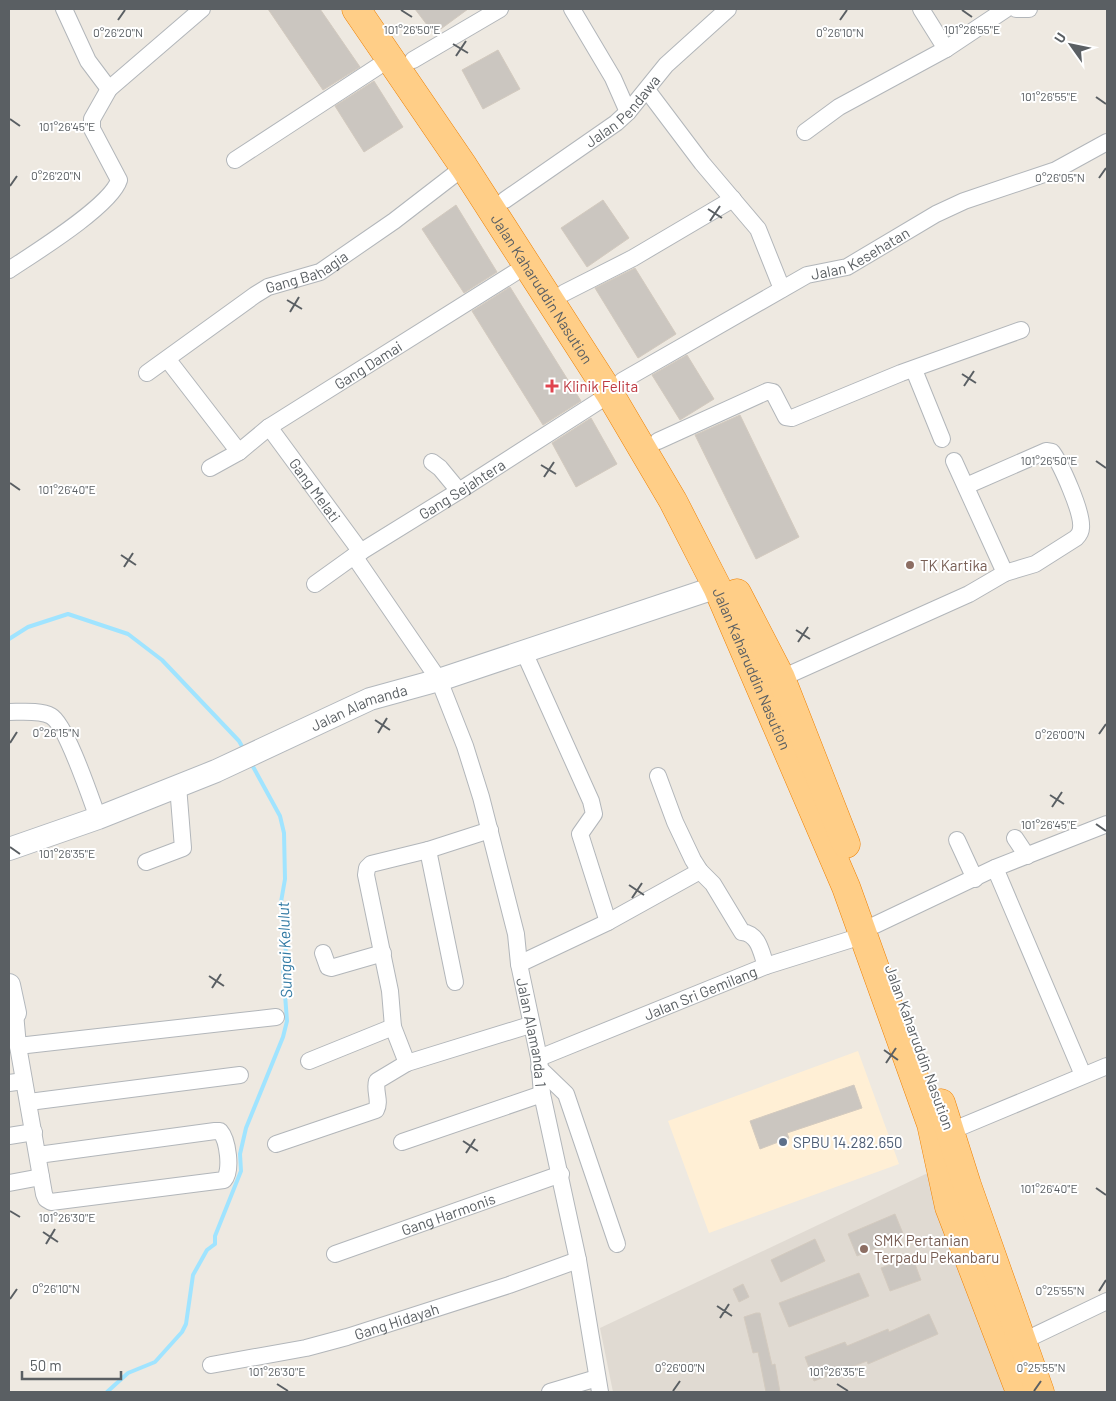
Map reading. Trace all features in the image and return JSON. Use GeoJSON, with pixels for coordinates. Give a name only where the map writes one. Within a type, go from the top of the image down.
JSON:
{"type":"FeatureCollection","features":[{"type":"Feature","properties":{"kind":"highway","name":"Jalan Kaharuddin Nasution"},"geometry":{"type":"LineString","coordinates":[[356,9],[402,59],[506,200],[564,293],[616,387],[717,587],[770,683]]}},
{"type":"Feature","properties":{"kind":"highway","name":"Jalan Kaharuddin Nasution"},"geometry":{"type":"LineString","coordinates":[[379,9],[402,59],[464,168],[527,265],[658,441],[770,683],[846,886],[870,930],[951,1131],[1013,1346],[1020,1392]]}},
{"type":"Feature","properties":{"kind":"highway","name":"Jalan Kaharuddin Nasution"},"geometry":{"type":"LineString","coordinates":[[870,930],[931,1124],[949,1207],[1013,1346],[1040,1392]]}},
{"type":"Feature","properties":{"kind":"street"},"geometry":{"type":"LineString","coordinates":[[64,9],[88,61],[109,89]]}},
{"type":"Feature","properties":{"kind":"street"},"geometry":{"type":"LineString","coordinates":[[9,270],[94,209],[117,186],[119,180],[90,126],[92,119],[109,89],[202,9]]}},
{"type":"Feature","properties":{"kind":"street"},"geometry":{"type":"LineString","coordinates":[[235,160],[402,59],[500,9]]}},
{"type":"Feature","properties":{"kind":"street"},"geometry":{"type":"LineString","coordinates":[[572,9],[608,70],[628,112]]}},
{"type":"Feature","properties":{"kind":"street","name":"Jalan Pendawa"},"geometry":{"type":"LineString","coordinates":[[506,200],[628,112],[648,90],[666,65],[728,9]]}},
{"type":"Feature","properties":{"kind":"street"},"geometry":{"type":"LineString","coordinates":[[921,9],[946,49]]}},
{"type":"Feature","properties":{"kind":"street"},"geometry":{"type":"LineString","coordinates":[[806,132],[839,107],[946,49],[1006,9]]}},
{"type":"Feature","properties":{"kind":"street"},"geometry":{"type":"LineString","coordinates":[[1016,9],[1029,9]]}},
{"type":"Feature","properties":{"kind":"street"},"geometry":{"type":"LineString","coordinates":[[648,90],[702,163],[758,230],[782,289]]}},
{"type":"Feature","properties":{"kind":"street","name":"Jalan Kesehatan"},"geometry":{"type":"LineString","coordinates":[[616,387],[807,275],[847,268],[943,211],[964,201],[1056,170],[1107,142]]}},
{"type":"Feature","properties":{"kind":"street","name":"Gang Bahagia"},"geometry":{"type":"LineString","coordinates":[[147,373],[168,360],[268,287],[320,272],[394,221],[464,168]]}},
{"type":"Feature","properties":{"kind":"street"},"geometry":{"type":"LineString","coordinates":[[564,293],[633,258],[733,199]]}},
{"type":"Feature","properties":{"kind":"street","name":"Gang Damai"},"geometry":{"type":"LineString","coordinates":[[210,468],[239,452],[269,427],[527,265]]}},
{"type":"Feature","properties":{"kind":"street"},"geometry":{"type":"LineString","coordinates":[[658,441],[768,391],[773,392],[786,417],[792,418],[1021,330]]}},
{"type":"Feature","properties":{"kind":"street"},"geometry":{"type":"LineString","coordinates":[[168,360],[239,452]]}},
{"type":"Feature","properties":{"kind":"street"},"geometry":{"type":"LineString","coordinates":[[914,370],[942,440]]}},
{"type":"Feature","properties":{"kind":"street","name":"Gang Sejahtera"},"geometry":{"type":"LineString","coordinates":[[315,584],[357,554],[459,491],[616,387]]}},
{"type":"Feature","properties":{"kind":"street","name":"Gang Melati"},"geometry":{"type":"LineString","coordinates":[[269,427],[357,554],[439,680]]}},
{"type":"Feature","properties":{"kind":"street"},"geometry":{"type":"LineString","coordinates":[[770,683],[969,594],[1005,573],[1035,564],[1076,538],[1080,533],[1081,520],[1052,452],[1046,451],[966,486]]}},
{"type":"Feature","properties":{"kind":"street"},"geometry":{"type":"LineString","coordinates":[[954,461],[1005,573]]}},
{"type":"Feature","properties":{"kind":"street"},"geometry":{"type":"LineString","coordinates":[[432,462],[440,468],[459,491]]}},
{"type":"Feature","properties":{"kind":"street","name":"Jalan Alamanda"},"geometry":{"type":"LineString","coordinates":[[9,848],[98,818],[178,786],[248,756],[370,699],[439,680],[717,587]]}},
{"type":"Feature","properties":{"kind":"street"},"geometry":{"type":"LineString","coordinates":[[524,652],[591,801],[594,814],[588,825],[581,829],[580,834],[608,922]]}},
{"type":"Feature","properties":{"kind":"street","name":"Jalan Alamanda 1"},"geometry":{"type":"LineString","coordinates":[[439,680],[465,746],[490,830],[516,934],[519,964],[539,1063],[542,1094],[561,1174],[578,1260],[598,1385]]}},
{"type":"Feature","properties":{"kind":"street"},"geometry":{"type":"LineString","coordinates":[[9,712],[47,714],[55,719],[76,761],[98,818]]}},
{"type":"Feature","properties":{"kind":"street"},"geometry":{"type":"LineString","coordinates":[[658,776],[675,822],[700,871],[713,884],[742,932],[750,933],[757,941],[766,966]]}},
{"type":"Feature","properties":{"kind":"street"},"geometry":{"type":"LineString","coordinates":[[146,862],[183,848],[178,786]]}},
{"type":"Feature","properties":{"kind":"street","name":"Jalan Sri Gemilang"},"geometry":{"type":"LineString","coordinates":[[539,1063],[766,966],[870,930],[995,868],[1107,824]]}},
{"type":"Feature","properties":{"kind":"street"},"geometry":{"type":"LineString","coordinates":[[407,1063],[393,1027],[390,991],[366,875],[367,868],[371,864],[428,850],[490,830]]}},
{"type":"Feature","properties":{"kind":"street"},"geometry":{"type":"LineString","coordinates":[[1015,838],[1027,856]]}},
{"type":"Feature","properties":{"kind":"street"},"geometry":{"type":"LineString","coordinates":[[957,840],[975,879]]}},
{"type":"Feature","properties":{"kind":"street"},"geometry":{"type":"LineString","coordinates":[[428,850],[455,982]]}},
{"type":"Feature","properties":{"kind":"street"},"geometry":{"type":"LineString","coordinates":[[995,868],[1084,1075]]}},
{"type":"Feature","properties":{"kind":"street"},"geometry":{"type":"LineString","coordinates":[[519,964],[608,922],[700,871]]}},
{"type":"Feature","properties":{"kind":"street"},"geometry":{"type":"LineString","coordinates":[[323,952],[328,967],[331,968],[383,953]]}},
{"type":"Feature","properties":{"kind":"street"},"geometry":{"type":"LineString","coordinates":[[9,985],[18,1046],[17,1082],[28,1102],[46,1199],[52,1202],[224,1180],[229,1170],[224,1136],[220,1131],[38,1154]]}},
{"type":"Feature","properties":{"kind":"street"},"geometry":{"type":"LineString","coordinates":[[18,1046],[276,1017]]}},
{"type":"Feature","properties":{"kind":"street"},"geometry":{"type":"LineString","coordinates":[[276,1144],[376,1110],[378,1104],[375,1088],[377,1081],[407,1063],[530,1025]]}},
{"type":"Feature","properties":{"kind":"street"},"geometry":{"type":"LineString","coordinates":[[308,1061],[393,1027]]}},
{"type":"Feature","properties":{"kind":"street"},"geometry":{"type":"LineString","coordinates":[[539,1063],[566,1094],[617,1244]]}},
{"type":"Feature","properties":{"kind":"street"},"geometry":{"type":"LineString","coordinates":[[951,1131],[1107,1066]]}},
{"type":"Feature","properties":{"kind":"street"},"geometry":{"type":"LineString","coordinates":[[28,1102],[240,1074]]}},
{"type":"Feature","properties":{"kind":"street"},"geometry":{"type":"LineString","coordinates":[[402,1142],[542,1094]]}},
{"type":"Feature","properties":{"kind":"street"},"geometry":{"type":"LineString","coordinates":[[9,1136],[34,1132]]}},
{"type":"Feature","properties":{"kind":"street","name":"Gang Harmonis"},"geometry":{"type":"LineString","coordinates":[[335,1254],[561,1174]]}},
{"type":"Feature","properties":{"kind":"street"},"geometry":{"type":"LineString","coordinates":[[9,1183],[42,1177]]}},
{"type":"Feature","properties":{"kind":"street","name":"Gang Hidayah"},"geometry":{"type":"LineString","coordinates":[[211,1365],[306,1348],[346,1337],[509,1285],[578,1260]]}},
{"type":"Feature","properties":{"kind":"street"},"geometry":{"type":"LineString","coordinates":[[1013,1346],[1107,1301]]}},
{"type":"Feature","properties":{"kind":"street"},"geometry":{"type":"LineString","coordinates":[[550,1392],[598,1385]]}},
{"type":"Feature","properties":{"kind":"shaded area","name":"SPBU 14.282.650"},"geometry":{"type":"Polygon","coordinates":[[[858,1051],[899,1164],[709,1233],[668,1121],[858,1051]]]}},
{"type":"Feature","properties":{"kind":"shaded area","name":"SMK Pertanian Terpadu Pekanbaru"},"geometry":{"type":"Polygon","coordinates":[[[932,1171],[1012,1392],[613,1392],[600,1328],[932,1171]]]}},
{"type":"Feature","properties":{"kind":"building"},"geometry":{"type":"Polygon","coordinates":[[[268,9],[320,9],[360,67],[323,90],[268,9]]]}},
{"type":"Feature","properties":{"kind":"building"},"geometry":{"type":"Polygon","coordinates":[[[415,9],[468,9],[434,34],[415,9]]]}},
{"type":"Feature","properties":{"kind":"building"},"geometry":{"type":"Polygon","coordinates":[[[498,50],[520,89],[483,109],[462,70],[498,50]]]}},
{"type":"Feature","properties":{"kind":"building"},"geometry":{"type":"Polygon","coordinates":[[[374,81],[403,127],[364,152],[335,106],[374,81]]]}},
{"type":"Feature","properties":{"kind":"building"},"geometry":{"type":"Polygon","coordinates":[[[603,200],[629,238],[587,267],[561,228],[603,200]]]}},
{"type":"Feature","properties":{"kind":"building"},"geometry":{"type":"Polygon","coordinates":[[[456,205],[497,272],[464,293],[422,229],[456,205]]]}},
{"type":"Feature","properties":{"kind":"building"},"geometry":{"type":"Polygon","coordinates":[[[635,268],[676,334],[638,358],[595,288],[635,268]]]}},
{"type":"Feature","properties":{"kind":"building"},"geometry":{"type":"Polygon","coordinates":[[[510,287],[581,401],[543,425],[472,311],[510,287]]]}},
{"type":"Feature","properties":{"kind":"building"},"geometry":{"type":"Polygon","coordinates":[[[687,355],[714,399],[680,420],[652,375],[687,355]]]}},
{"type":"Feature","properties":{"kind":"building"},"geometry":{"type":"Polygon","coordinates":[[[740,415],[799,537],[756,559],[695,435],[740,415]]]}},
{"type":"Feature","properties":{"kind":"building"},"geometry":{"type":"Polygon","coordinates":[[[591,418],[617,464],[576,487],[552,443],[591,418]]]}},
{"type":"Feature","properties":{"kind":"building"},"geometry":{"type":"Polygon","coordinates":[[[854,1085],[862,1108],[787,1133],[789,1138],[760,1149],[750,1121],[854,1085]]]}},
{"type":"Feature","properties":{"kind":"building"},"geometry":{"type":"Polygon","coordinates":[[[895,1214],[904,1236],[857,1256],[848,1234],[895,1214]]]}},
{"type":"Feature","properties":{"kind":"building"},"geometry":{"type":"Polygon","coordinates":[[[815,1239],[825,1261],[781,1282],[771,1260],[815,1239]]]}},
{"type":"Feature","properties":{"kind":"building"},"geometry":{"type":"Polygon","coordinates":[[[912,1256],[921,1280],[890,1291],[881,1268],[912,1256]]]}},
{"type":"Feature","properties":{"kind":"building"},"geometry":{"type":"Polygon","coordinates":[[[859,1273],[869,1296],[789,1327],[779,1303],[859,1273]]]}},
{"type":"Feature","properties":{"kind":"building"},"geometry":{"type":"Polygon","coordinates":[[[743,1284],[749,1297],[739,1302],[733,1289],[743,1284]]]}},
{"type":"Feature","properties":{"kind":"building"},"geometry":{"type":"Polygon","coordinates":[[[760,1313],[772,1365],[775,1364],[780,1392],[766,1392],[758,1352],[753,1353],[744,1317],[760,1313]]]}},
{"type":"Feature","properties":{"kind":"building"},"geometry":{"type":"Polygon","coordinates":[[[929,1314],[938,1334],[868,1364],[867,1361],[814,1381],[805,1357],[845,1342],[847,1346],[888,1329],[889,1332],[929,1314]]]}},
{"type":"Feature","properties":{"kind":"waterway","name":"Sungai Kelulut"},"geometry":{"type":"LineString","coordinates":[[9,639],[28,627],[68,614],[128,634],[162,660],[239,741],[244,750]]}},
{"type":"Feature","properties":{"kind":"waterway","name":"Sungai Kelulut"},"geometry":{"type":"LineString","coordinates":[[107,1392],[128,1373],[155,1362],[182,1332],[186,1324],[193,1275],[207,1250],[215,1244],[215,1236],[241,1171],[240,1154],[246,1128],[283,1037],[287,1021],[283,968],[286,954],[281,902],[285,879],[284,833],[280,816],[251,763]]}},
{"type":"Feature","properties":{"kind":"place","name":"Klinik Felita"},"geometry":{"type":"Point","coordinates":[552,386]}},
{"type":"Feature","properties":{"kind":"place","name":"TK Kartika"},"geometry":{"type":"Point","coordinates":[910,565]}},
{"type":"Feature","properties":{"kind":"place","name":"SPBU 14.282.650"},"geometry":{"type":"Point","coordinates":[783,1142]}},
{"type":"Feature","properties":{"kind":"place","name":"SMK Pertanian Terpadu Pekanbaru"},"geometry":{"type":"Point","coordinates":[864,1249]}}]}
